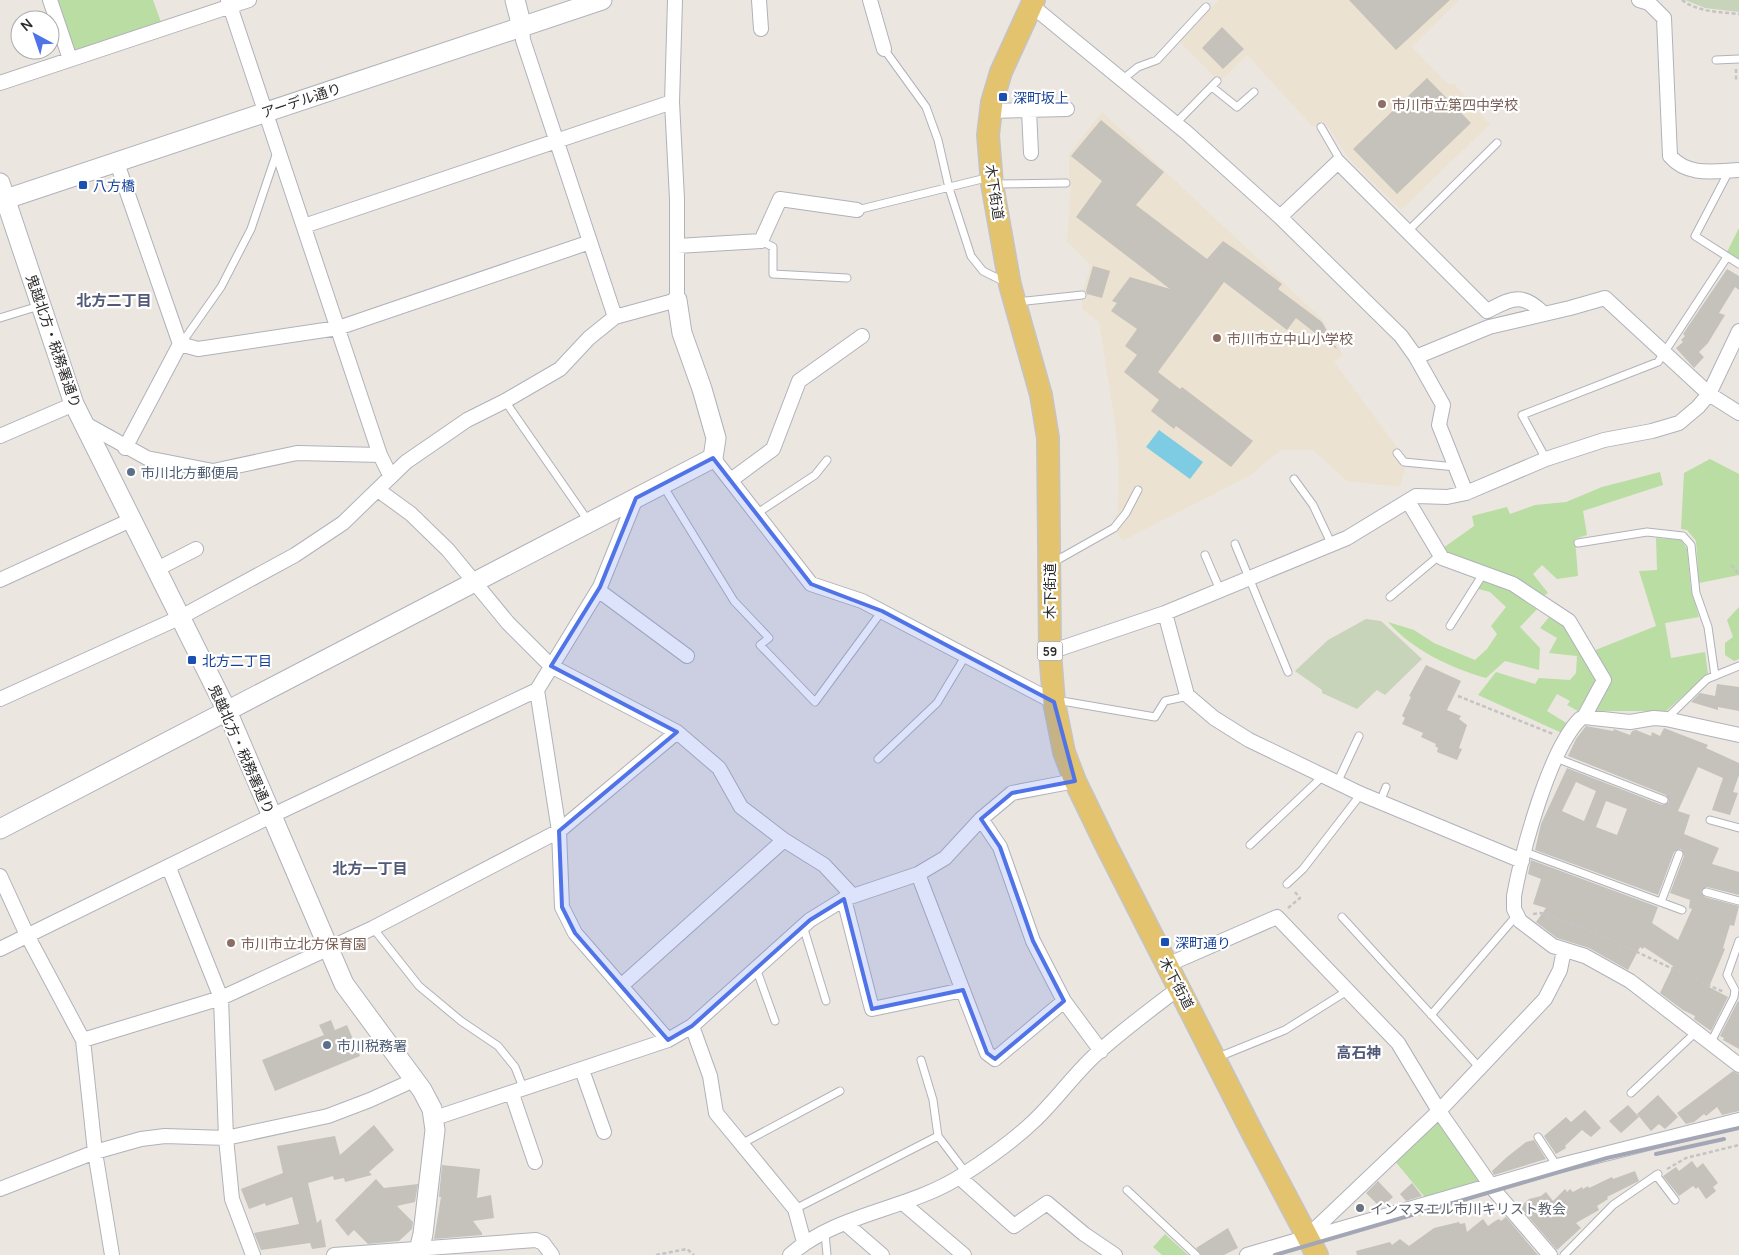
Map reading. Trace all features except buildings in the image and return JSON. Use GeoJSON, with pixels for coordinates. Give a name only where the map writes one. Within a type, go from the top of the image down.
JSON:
{"type":"FeatureCollection","features":[{"type":"Feature","properties":{"kind":"main road","name":"木下街道"},"geometry":{"type":"LineString","coordinates":[[1032,2],[1001,72],[991,111],[988,135],[992,180],[1012,294],[1045,414],[1048,438],[1050,652],[1054,701],[1064,752],[1075,781],[1167,965],[1310,1241]]}},
{"type":"Feature","properties":{"kind":"street"},"geometry":{"type":"LineString","coordinates":[[50,0],[70,59]]}},
{"type":"Feature","properties":{"kind":"street"},"geometry":{"type":"LineString","coordinates":[[0,83],[229,3],[249,0]]}},
{"type":"Feature","properties":{"kind":"street"},"geometry":{"type":"LineString","coordinates":[[515,0],[522,27],[523,40],[615,316]]}},
{"type":"Feature","properties":{"kind":"street","name":"アーデル通り"},"geometry":{"type":"LineString","coordinates":[[2,194],[117,163],[602,0]]}},
{"type":"Feature","properties":{"kind":"street"},"geometry":{"type":"LineString","coordinates":[[675,0],[672,102],[677,300],[682,333],[702,389],[716,438],[713,458],[811,584],[862,601],[1054,701]]}},
{"type":"Feature","properties":{"kind":"street"},"geometry":{"type":"LineString","coordinates":[[759,0],[761,29]]}},
{"type":"Feature","properties":{"kind":"street"},"geometry":{"type":"LineString","coordinates":[[870,0],[884,49]]}},
{"type":"Feature","properties":{"kind":"street"},"geometry":{"type":"LineString","coordinates":[[1639,0],[1648,3],[1664,18],[1670,156],[1676,163],[1698,172],[1734,171]]}},
{"type":"Feature","properties":{"kind":"street"},"geometry":{"type":"LineString","coordinates":[[1032,2],[1176,123],[1280,217],[1401,336],[1416,357],[1443,405],[1440,424],[1466,493]]}},
{"type":"Feature","properties":{"kind":"street"},"geometry":{"type":"LineString","coordinates":[[229,3],[380,455],[390,475]]}},
{"type":"Feature","properties":{"kind":"street"},"geometry":{"type":"LineString","coordinates":[[304,226],[672,102]]}},
{"type":"Feature","properties":{"kind":"street"},"geometry":{"type":"LineString","coordinates":[[991,111],[1067,109]]}},
{"type":"Feature","properties":{"kind":"street"},"geometry":{"type":"LineString","coordinates":[[1030,110],[1031,153]]}},
{"type":"Feature","properties":{"kind":"street"},"geometry":{"type":"LineString","coordinates":[[1280,217],[1338,162],[1487,311],[1512,299],[1524,299],[1534,304],[1543,313]]}},
{"type":"Feature","properties":{"kind":"street"},"geometry":{"type":"LineString","coordinates":[[117,163],[180,344],[125,448]]}},
{"type":"Feature","properties":{"kind":"street","name":"鬼越北方・税務署通り"},"geometry":{"type":"LineString","coordinates":[[2,194],[42,305],[74,404],[228,711],[329,949],[353,998],[428,1099],[435,1118],[434,1142],[419,1252]]}},
{"type":"Feature","properties":{"kind":"street"},"geometry":{"type":"LineString","coordinates":[[677,246],[761,241],[780,199],[857,210]]}},
{"type":"Feature","properties":{"kind":"street"},"geometry":{"type":"LineString","coordinates":[[180,344],[198,349],[338,328],[590,242]]}},
{"type":"Feature","properties":{"kind":"street"},"geometry":{"type":"LineString","coordinates":[[1416,357],[1489,327],[1605,298],[1709,394],[1739,413]]}},
{"type":"Feature","properties":{"kind":"street"},"geometry":{"type":"LineString","coordinates":[[0,698],[181,617],[295,555],[343,523],[378,490],[390,475],[467,420],[505,401],[560,369],[589,338],[615,316],[677,300]]}},
{"type":"Feature","properties":{"kind":"street"},"geometry":{"type":"LineString","coordinates":[[1050,652],[1165,613],[1347,538],[1416,496],[1447,497],[1466,493],[1546,459],[1604,440],[1652,431],[1679,423],[1698,407],[1709,394],[1739,331]]}},
{"type":"Feature","properties":{"kind":"street"},"geometry":{"type":"LineString","coordinates":[[731,480],[772,449],[799,381],[862,336]]}},
{"type":"Feature","properties":{"kind":"street"},"geometry":{"type":"LineString","coordinates":[[0,436],[74,404]]}},
{"type":"Feature","properties":{"kind":"street"},"geometry":{"type":"LineString","coordinates":[[84,423],[125,448],[147,458],[213,471],[297,453],[380,455]]}},
{"type":"Feature","properties":{"kind":"street"},"geometry":{"type":"LineString","coordinates":[[0,829],[713,458]]}},
{"type":"Feature","properties":{"kind":"street"},"geometry":{"type":"LineString","coordinates":[[378,490],[411,514],[476,581],[508,624],[550,666],[677,732],[719,768],[742,807],[784,840],[824,865],[848,897],[872,1009],[963,990]]}},
{"type":"Feature","properties":{"kind":"street"},"geometry":{"type":"LineString","coordinates":[[636,498],[598,590],[550,666],[538,690],[560,831],[562,907],[575,933],[668,1040]]}},
{"type":"Feature","properties":{"kind":"street"},"geometry":{"type":"LineString","coordinates":[[1408,501],[1442,558],[1513,584],[1569,620],[1604,680],[1584,717],[1576,723],[1556,758],[1539,802],[1514,896],[1517,915],[1520,921],[1546,941],[1564,950],[1585,956],[1630,982],[1739,1065]]}},
{"type":"Feature","properties":{"kind":"street"},"geometry":{"type":"LineString","coordinates":[[0,580],[133,519]]}},
{"type":"Feature","properties":{"kind":"street"},"geometry":{"type":"LineString","coordinates":[[157,569],[196,549]]}},
{"type":"Feature","properties":{"kind":"street"},"geometry":{"type":"LineString","coordinates":[[598,590],[687,656]]}},
{"type":"Feature","properties":{"kind":"street"},"geometry":{"type":"LineString","coordinates":[[1165,613],[1188,696],[1214,718],[1249,740],[1361,794],[1523,857]]}},
{"type":"Feature","properties":{"kind":"street"},"geometry":{"type":"LineString","coordinates":[[0,949],[169,868],[271,816],[538,690]]}},
{"type":"Feature","properties":{"kind":"street"},"geometry":{"type":"LineString","coordinates":[[1584,717],[1630,722],[1666,719],[1739,735]]}},
{"type":"Feature","properties":{"kind":"street"},"geometry":{"type":"LineString","coordinates":[[83,1040],[221,998],[373,928],[560,831],[677,732]]}},
{"type":"Feature","properties":{"kind":"street"},"geometry":{"type":"LineString","coordinates":[[435,1118],[518,1092],[668,1040],[692,1026],[803,926],[848,897],[918,874],[945,858],[980,819],[1012,793],[1075,781]]}},
{"type":"Feature","properties":{"kind":"street"},"geometry":{"type":"LineString","coordinates":[[980,819],[1000,847],[1033,941],[1064,1000],[1101,1051]]}},
{"type":"Feature","properties":{"kind":"street"},"geometry":{"type":"LineString","coordinates":[[621,986],[784,840]]}},
{"type":"Feature","properties":{"kind":"street"},"geometry":{"type":"LineString","coordinates":[[169,868],[221,998],[226,1138],[232,1199],[253,1255]]}},
{"type":"Feature","properties":{"kind":"street"},"geometry":{"type":"LineString","coordinates":[[918,874],[987,1053],[995,1059],[1064,1000]]}},
{"type":"Feature","properties":{"kind":"street"},"geometry":{"type":"LineString","coordinates":[[0,876],[27,935],[83,1040],[95,1152],[112,1255]]}},
{"type":"Feature","properties":{"kind":"street"},"geometry":{"type":"LineString","coordinates":[[1167,965],[1277,917],[1398,1043],[1439,1111],[1491,1185],[1550,1255]]}},
{"type":"Feature","properties":{"kind":"street"},"geometry":{"type":"LineString","coordinates":[[1310,1241],[1316,1228],[1439,1111],[1545,1000],[1560,970],[1564,950]]}},
{"type":"Feature","properties":{"kind":"street"},"geometry":{"type":"LineString","coordinates":[[790,1255],[804,1242],[845,1223],[904,1204],[963,1175],[994,1154],[1034,1122],[1101,1051],[1179,988]]}},
{"type":"Feature","properties":{"kind":"street"},"geometry":{"type":"LineString","coordinates":[[692,1026],[710,1076],[716,1113],[795,1209],[804,1242]]}},
{"type":"Feature","properties":{"kind":"street"},"geometry":{"type":"LineString","coordinates":[[582,1070],[604,1132]]}},
{"type":"Feature","properties":{"kind":"street"},"geometry":{"type":"LineString","coordinates":[[0,1189],[95,1152],[141,1139],[165,1136],[226,1138],[328,1116],[414,1080]]}},
{"type":"Feature","properties":{"kind":"street"},"geometry":{"type":"LineString","coordinates":[[518,1092],[535,1162]]}},
{"type":"Feature","properties":{"kind":"street"},"geometry":{"type":"LineString","coordinates":[[1247,1255],[1310,1241],[1556,1166],[1739,1120]]}},
{"type":"Feature","properties":{"kind":"street"},"geometry":{"type":"LineString","coordinates":[[963,1175],[1014,1226],[1047,1202],[1084,1234],[1114,1255]]}},
{"type":"Feature","properties":{"kind":"street"},"geometry":{"type":"LineString","coordinates":[[904,1204],[964,1255]]}},
{"type":"Feature","properties":{"kind":"street"},"geometry":{"type":"LineString","coordinates":[[845,1223],[882,1255]]}},
{"type":"Feature","properties":{"kind":"street"},"geometry":{"type":"LineString","coordinates":[[334,1255],[419,1252],[536,1240],[543,1243],[552,1255]]}},
{"type":"Feature","properties":{"kind":"lane"},"geometry":{"type":"LineString","coordinates":[[1123,79],[1138,66],[1157,60],[1206,7]]}},
{"type":"Feature","properties":{"kind":"lane"},"geometry":{"type":"LineString","coordinates":[[884,49],[926,107],[938,140],[949,188],[971,256],[982,271],[1012,294],[1082,295]]}},
{"type":"Feature","properties":{"kind":"lane"},"geometry":{"type":"LineString","coordinates":[[1716,60],[1738,56]]}},
{"type":"Feature","properties":{"kind":"lane"},"geometry":{"type":"LineString","coordinates":[[1176,123],[1214,84],[1237,107],[1254,92]]}},
{"type":"Feature","properties":{"kind":"lane"},"geometry":{"type":"LineString","coordinates":[[1321,127],[1339,158],[1340,164]]}},
{"type":"Feature","properties":{"kind":"lane"},"geometry":{"type":"LineString","coordinates":[[1408,231],[1496,143]]}},
{"type":"Feature","properties":{"kind":"lane"},"geometry":{"type":"LineString","coordinates":[[180,344],[221,288],[251,228],[278,149]]}},
{"type":"Feature","properties":{"kind":"lane"},"geometry":{"type":"LineString","coordinates":[[1734,171],[1695,236],[1739,264]]}},
{"type":"Feature","properties":{"kind":"lane"},"geometry":{"type":"LineString","coordinates":[[857,210],[949,188],[992,180],[1066,183]]}},
{"type":"Feature","properties":{"kind":"lane"},"geometry":{"type":"LineString","coordinates":[[761,241],[773,247],[773,274],[847,278]]}},
{"type":"Feature","properties":{"kind":"lane"},"geometry":{"type":"LineString","coordinates":[[1546,459],[1522,415],[1658,362],[1727,257]]}},
{"type":"Feature","properties":{"kind":"lane"},"geometry":{"type":"LineString","coordinates":[[0,318],[42,305]]}},
{"type":"Feature","properties":{"kind":"lane"},"geometry":{"type":"LineString","coordinates":[[505,401],[589,522]]}},
{"type":"Feature","properties":{"kind":"lane"},"geometry":{"type":"LineString","coordinates":[[1397,453],[1404,462],[1456,467]]}},
{"type":"Feature","properties":{"kind":"lane"},"geometry":{"type":"LineString","coordinates":[[755,514],[815,475],[827,460]]}},
{"type":"Feature","properties":{"kind":"lane"},"geometry":{"type":"LineString","coordinates":[[1294,479],[1313,505],[1332,544]]}},
{"type":"Feature","properties":{"kind":"lane"},"geometry":{"type":"LineString","coordinates":[[662,484],[734,601],[769,638],[760,645],[814,702],[882,611]]}},
{"type":"Feature","properties":{"kind":"lane"},"geometry":{"type":"LineString","coordinates":[[1049,564],[1114,528],[1126,513],[1138,490]]}},
{"type":"Feature","properties":{"kind":"lane"},"geometry":{"type":"LineString","coordinates":[[1578,543],[1647,532],[1684,536],[1691,545],[1696,593],[1708,626],[1715,676]]}},
{"type":"Feature","properties":{"kind":"lane"},"geometry":{"type":"LineString","coordinates":[[1235,544],[1288,672]]}},
{"type":"Feature","properties":{"kind":"lane"},"geometry":{"type":"LineString","coordinates":[[1204,555],[1220,590]]}},
{"type":"Feature","properties":{"kind":"lane"},"geometry":{"type":"LineString","coordinates":[[1390,597],[1440,555]]}},
{"type":"Feature","properties":{"kind":"lane"},"geometry":{"type":"LineString","coordinates":[[1450,626],[1483,574]]}},
{"type":"Feature","properties":{"kind":"lane"},"geometry":{"type":"LineString","coordinates":[[878,759],[937,703],[966,655]]}},
{"type":"Feature","properties":{"kind":"lane"},"geometry":{"type":"LineString","coordinates":[[1666,719],[1708,680],[1739,666]]}},
{"type":"Feature","properties":{"kind":"lane"},"geometry":{"type":"LineString","coordinates":[[1054,701],[1155,716],[1165,701],[1188,696]]}},
{"type":"Feature","properties":{"kind":"lane"},"geometry":{"type":"LineString","coordinates":[[1337,783],[1360,736]]}},
{"type":"Feature","properties":{"kind":"lane"},"geometry":{"type":"LineString","coordinates":[[1556,758],[1664,800]]}},
{"type":"Feature","properties":{"kind":"lane"},"geometry":{"type":"LineString","coordinates":[[1250,845],[1323,776]]}},
{"type":"Feature","properties":{"kind":"lane"},"geometry":{"type":"LineString","coordinates":[[1380,802],[1386,787]]}},
{"type":"Feature","properties":{"kind":"lane"},"geometry":{"type":"LineString","coordinates":[[1287,884],[1303,869],[1361,794]]}},
{"type":"Feature","properties":{"kind":"lane"},"geometry":{"type":"LineString","coordinates":[[1710,820],[1739,828]]}},
{"type":"Feature","properties":{"kind":"lane"},"geometry":{"type":"LineString","coordinates":[[1661,902],[1679,854]]}},
{"type":"Feature","properties":{"kind":"lane"},"geometry":{"type":"LineString","coordinates":[[1523,857],[1682,910]]}},
{"type":"Feature","properties":{"kind":"lane"},"geometry":{"type":"LineString","coordinates":[[1706,892],[1739,901]]}},
{"type":"Feature","properties":{"kind":"lane"},"geometry":{"type":"LineString","coordinates":[[1431,1016],[1517,915]]}},
{"type":"Feature","properties":{"kind":"lane"},"geometry":{"type":"LineString","coordinates":[[1342,917],[1479,1067]]}},
{"type":"Feature","properties":{"kind":"lane"},"geometry":{"type":"LineString","coordinates":[[803,926],[826,1001]]}},
{"type":"Feature","properties":{"kind":"lane"},"geometry":{"type":"LineString","coordinates":[[373,928],[419,986],[460,1021],[498,1046],[515,1067],[518,1092]]}},
{"type":"Feature","properties":{"kind":"lane"},"geometry":{"type":"LineString","coordinates":[[1711,1042],[1737,991],[1730,983],[1727,975],[1739,941]]}},
{"type":"Feature","properties":{"kind":"lane"},"geometry":{"type":"LineString","coordinates":[[756,968],[775,1021]]}},
{"type":"Feature","properties":{"kind":"lane"},"geometry":{"type":"LineString","coordinates":[[1216,1058],[1285,1030],[1347,991]]}},
{"type":"Feature","properties":{"kind":"lane"},"geometry":{"type":"LineString","coordinates":[[1631,1093],[1695,1033]]}},
{"type":"Feature","properties":{"kind":"lane"},"geometry":{"type":"LineString","coordinates":[[921,1060],[933,1100],[938,1136],[963,1175]]}},
{"type":"Feature","properties":{"kind":"lane"},"geometry":{"type":"LineString","coordinates":[[741,1144],[840,1091]]}},
{"type":"Feature","properties":{"kind":"lane"},"geometry":{"type":"LineString","coordinates":[[795,1209],[938,1136]]}},
{"type":"Feature","properties":{"kind":"lane"},"geometry":{"type":"LineString","coordinates":[[1538,1137],[1556,1166]]}},
{"type":"Feature","properties":{"kind":"lane"},"geometry":{"type":"LineString","coordinates":[[1564,1255],[1613,1205],[1657,1174],[1674,1200]]}},
{"type":"Feature","properties":{"kind":"lane"},"geometry":{"type":"LineString","coordinates":[[1127,1190],[1196,1255]]}},
{"type":"Feature","properties":{"kind":"lane"},"geometry":{"type":"LineString","coordinates":[[825,1232],[827,1255]]}},
{"type":"Feature","properties":{"kind":"path"},"geometry":{"type":"LineString","coordinates":[[1682,0],[1689,6],[1702,10],[1739,14]]}},
{"type":"Feature","properties":{"kind":"path"},"geometry":{"type":"LineString","coordinates":[[1731,565],[1739,574]]}},
{"type":"Feature","properties":{"kind":"path"},"geometry":{"type":"LineString","coordinates":[[1458,696],[1566,740]]}},
{"type":"Feature","properties":{"kind":"path"},"geometry":{"type":"LineString","coordinates":[[1277,917],[1300,898],[1287,884]]}},
{"type":"Feature","properties":{"kind":"path"},"geometry":{"type":"LineString","coordinates":[[1517,915],[1540,913],[1578,925],[1662,966],[1725,992],[1730,983]]}},
{"type":"Feature","properties":{"kind":"path"},"geometry":{"type":"LineString","coordinates":[[1657,1174],[1686,1158],[1739,1145]]}},
{"type":"Feature","properties":{"kind":"path"},"geometry":{"type":"LineString","coordinates":[[656,1255],[687,1249],[694,1255]]}},
{"type":"Feature","properties":{"kind":"highlighted area"},"geometry":{"type":"Polygon","coordinates":[[[713,458],[811,584],[882,611],[1054,702],[1075,781],[1012,793],[981,819],[1000,847],[1033,941],[1064,1001],[995,1059],[987,1053],[963,990],[872,1009],[844,899],[810,920],[692,1026],[668,1040],[575,933],[562,907],[559,831],[677,732],[551,666],[600,587],[636,498],[713,458]]]}},
{"type":"Feature","properties":{"kind":"shaded area","name":"市川市立第四中学校"},"geometry":{"type":"Polygon","coordinates":[[[1219,0],[1459,0],[1412,47],[1448,84],[1454,84],[1490,124],[1401,210],[1350,160],[1327,125],[1312,126],[1247,55],[1220,82],[1179,41],[1219,0]]]}},
{"type":"Feature","properties":{"kind":"shaded area","name":"市川市立中山小学校"},"geometry":{"type":"Polygon","coordinates":[[[1102,112],[1322,319],[1343,355],[1334,362],[1400,451],[1395,455],[1405,468],[1400,487],[1347,481],[1313,450],[1281,450],[1249,476],[1122,541],[1112,523],[1118,512],[1119,466],[1115,422],[1099,322],[1082,309],[1082,295],[1091,265],[1067,242],[1071,187],[1069,186],[1069,154],[1102,112]]]}},
{"type":"Feature","properties":{"kind":"green space"},"geometry":{"type":"Polygon","coordinates":[[[54,0],[153,0],[162,25],[73,55],[60,17],[60,10],[57,10],[54,0]]]}},
{"type":"Feature","properties":{"kind":"green space"},"geometry":{"type":"Polygon","coordinates":[[[1685,0],[1739,0],[1739,12],[1705,8],[1685,0]]]}},
{"type":"Feature","properties":{"kind":"green space"},"geometry":{"type":"Polygon","coordinates":[[[1739,228],[1739,259],[1727,252],[1739,228]]]}},
{"type":"Feature","properties":{"kind":"green space"},"geometry":{"type":"Polygon","coordinates":[[[1710,459],[1739,474],[1739,575],[1699,583],[1696,541],[1687,530],[1681,529],[1684,473],[1710,459]]]}},
{"type":"Feature","properties":{"kind":"green space"},"geometry":{"type":"Polygon","coordinates":[[[1660,472],[1663,485],[1583,511],[1587,535],[1575,539],[1578,576],[1557,579],[1542,565],[1533,574],[1548,593],[1543,596],[1447,554],[1443,548],[1474,526],[1472,516],[1507,507],[1510,514],[1535,505],[1566,502],[1602,487],[1660,472]]]}},
{"type":"Feature","properties":{"kind":"green space"},"geometry":{"type":"Polygon","coordinates":[[[1656,538],[1681,540],[1687,549],[1691,590],[1699,617],[1665,623],[1671,658],[1705,652],[1708,674],[1666,711],[1593,711],[1610,679],[1593,651],[1656,626],[1639,571],[1657,570],[1656,538]]]}},
{"type":"Feature","properties":{"kind":"green space"},"geometry":{"type":"Polygon","coordinates":[[[1484,580],[1508,589],[1539,607],[1520,627],[1540,648],[1539,670],[1505,661],[1486,678],[1472,674],[1421,650],[1388,622],[1414,630],[1434,643],[1475,660],[1487,649],[1497,634],[1491,626],[1506,607],[1490,592],[1478,589],[1484,580]]]}},
{"type":"Feature","properties":{"kind":"green space"},"geometry":{"type":"Polygon","coordinates":[[[1739,607],[1739,659],[1734,661],[1725,655],[1725,643],[1733,637],[1727,620],[1739,607]]]}},
{"type":"Feature","properties":{"kind":"green space"},"geometry":{"type":"Polygon","coordinates":[[[1550,616],[1566,624],[1598,680],[1578,711],[1567,705],[1570,701],[1557,694],[1547,711],[1568,724],[1564,734],[1478,695],[1496,672],[1535,684],[1539,678],[1570,680],[1576,673],[1577,656],[1549,653],[1557,638],[1540,628],[1550,616]]]}},
{"type":"Feature","properties":{"kind":"green space"},"geometry":{"type":"Polygon","coordinates":[[[1366,619],[1381,621],[1422,659],[1385,695],[1377,690],[1357,709],[1322,693],[1322,690],[1295,671],[1328,640],[1366,619]]]}},
{"type":"Feature","properties":{"kind":"green space"},"geometry":{"type":"Polygon","coordinates":[[[1440,1122],[1482,1183],[1428,1201],[1394,1160],[1433,1123],[1440,1122]]]}},
{"type":"Feature","properties":{"kind":"green space"},"geometry":{"type":"Polygon","coordinates":[[[1165,1234],[1188,1255],[1162,1255],[1153,1247],[1165,1234]]]}},
{"type":"Feature","properties":{"kind":"water"},"geometry":{"type":"Polygon","coordinates":[[[1159,430],[1203,462],[1190,479],[1146,447],[1159,430]]]}},
{"type":"Feature","properties":{"kind":"railway"},"geometry":{"type":"LineString","coordinates":[[1275,1255],[1607,1158],[1739,1128]]}},
{"type":"Feature","properties":{"kind":"railway"},"geometry":{"type":"LineString","coordinates":[[1656,1154],[1724,1139]]}},
{"type":"Feature","properties":{"kind":"place","name":"深町坂上"},"geometry":{"type":"Point","coordinates":[1003,97]}},
{"type":"Feature","properties":{"kind":"place","name":"市川市立第四中学校"},"geometry":{"type":"Point","coordinates":[1382,104]}},
{"type":"Feature","properties":{"kind":"place","name":"八方橋"},"geometry":{"type":"Point","coordinates":[83,185]}},
{"type":"Feature","properties":{"kind":"place","name":"市川市立中山小学校"},"geometry":{"type":"Point","coordinates":[1217,338]}},
{"type":"Feature","properties":{"kind":"place","name":"市川北方郵便局"},"geometry":{"type":"Point","coordinates":[131,472]}},
{"type":"Feature","properties":{"kind":"place","name":"北方二丁目"},"geometry":{"type":"Point","coordinates":[192,660]}},
{"type":"Feature","properties":{"kind":"place","name":"深町通り"},"geometry":{"type":"Point","coordinates":[1165,942]}},
{"type":"Feature","properties":{"kind":"place","name":"市川市立北方保育園"},"geometry":{"type":"Point","coordinates":[231,943]}},
{"type":"Feature","properties":{"kind":"place","name":"市川税務署"},"geometry":{"type":"Point","coordinates":[327,1045]}},
{"type":"Feature","properties":{"kind":"place","name":"インマヌエル市川キリスト教会"},"geometry":{"type":"Point","coordinates":[1360,1208]}},
{"type":"Feature","properties":{"kind":"district","name":"北方二丁目"},"geometry":{"type":"Point","coordinates":[114,300]}},
{"type":"Feature","properties":{"kind":"district","name":"北方一丁目"},"geometry":{"type":"Point","coordinates":[370,868]}},
{"type":"Feature","properties":{"kind":"district","name":"高石神"},"geometry":{"type":"Point","coordinates":[1359,1052]}}]}
